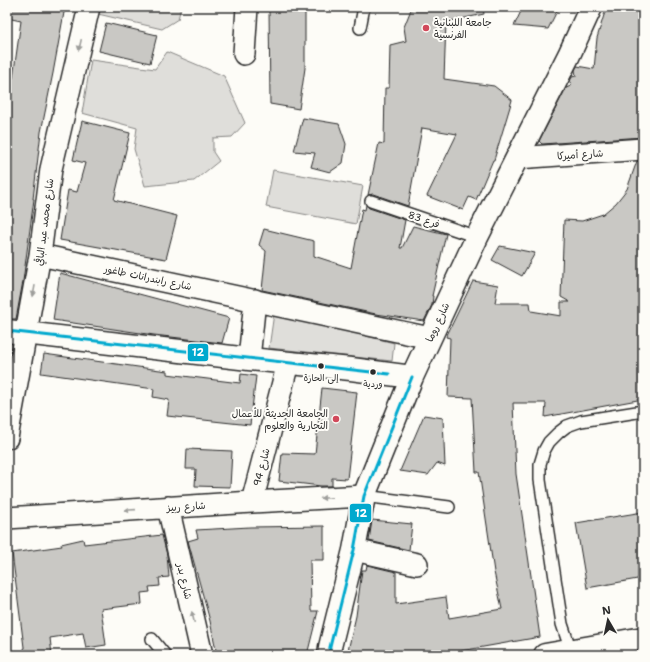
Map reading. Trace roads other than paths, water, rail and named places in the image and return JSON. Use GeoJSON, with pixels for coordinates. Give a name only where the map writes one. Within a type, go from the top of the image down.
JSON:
{"type":"FeatureCollection","features":[{"type":"Feature","properties":{"kind":"street","name":"شارع محمد عبد الباقي"},"geometry":{"type":"LineString","coordinates":[[7,438],[17,332],[40,255],[51,169],[89,7]]}},
{"type":"Feature","properties":{"kind":"street"},"geometry":{"type":"LineString","coordinates":[[244,54],[246,7]]}},
{"type":"Feature","properties":{"kind":"street","name":"شارع روما"},"geometry":{"type":"LineString","coordinates":[[329,655],[354,550],[364,496],[412,377],[477,237],[591,7]]}},
{"type":"Feature","properties":{"kind":"street","name":"شارع أميركا"},"geometry":{"type":"LineString","coordinates":[[517,158],[643,149]]}},
{"type":"Feature","properties":{"kind":"street","name":"شارع رابندرانات طاغور"},"geometry":{"type":"LineString","coordinates":[[40,255],[430,338]]}},
{"type":"Feature","properties":{"kind":"street"},"geometry":{"type":"LineString","coordinates":[[249,359],[255,300]]}},
{"type":"Feature","properties":{"kind":"street"},"geometry":{"type":"LineString","coordinates":[[17,332],[412,377]]}},
{"type":"Feature","properties":{"kind":"street","name":"شارع 94"},"geometry":{"type":"LineString","coordinates":[[252,502],[288,363]]}},
{"type":"Feature","properties":{"kind":"street"},"geometry":{"type":"LineString","coordinates":[[389,374],[398,388],[402,402]]}},
{"type":"Feature","properties":{"kind":"street","name":"شارع ربيز"},"geometry":{"type":"LineString","coordinates":[[7,518],[364,496]]}},
{"type":"Feature","properties":{"kind":"street","name":"شارع بدر"},"geometry":{"type":"LineString","coordinates":[[168,507],[202,655]]}},
{"type":"Feature","properties":{"kind":"street"},"geometry":{"type":"LineString","coordinates":[[354,550],[417,564]]}},
{"type":"Feature","properties":{"kind":"street"},"geometry":{"type":"LineString","coordinates":[[545,655],[643,638]]}},
{"type":"Feature","properties":{"kind":"lane"},"geometry":{"type":"LineString","coordinates":[[360,28],[364,7]]}},
{"type":"Feature","properties":{"kind":"lane","name":"فرع 83"},"geometry":{"type":"LineString","coordinates":[[371,201],[477,237]]}},
{"type":"Feature","properties":{"kind":"lane"},"geometry":{"type":"LineString","coordinates":[[571,651],[562,624],[540,480],[540,464],[544,451],[549,442],[567,426],[581,421],[643,411]]}},
{"type":"Feature","properties":{"kind":"lane"},"geometry":{"type":"LineString","coordinates":[[364,496],[449,507]]}},
{"type":"Feature","properties":{"kind":"lane"},"geometry":{"type":"LineString","coordinates":[[152,639],[165,655]]}},
{"type":"Feature","properties":{"kind":"place","name":"جامعة اللبنانية الفرنسية"},"geometry":{"type":"Point","coordinates":[426,28]}},
{"type":"Feature","properties":{"kind":"place","name":"إلی الحارة"},"geometry":{"type":"Point","coordinates":[321,366]}},
{"type":"Feature","properties":{"kind":"place","name":"وردية"},"geometry":{"type":"Point","coordinates":[373,372]}},
{"type":"Feature","properties":{"kind":"place","name":"الجامعة الحديثة للأعمال التجارية والعلوم"},"geometry":{"type":"Point","coordinates":[336,419]}}]}
